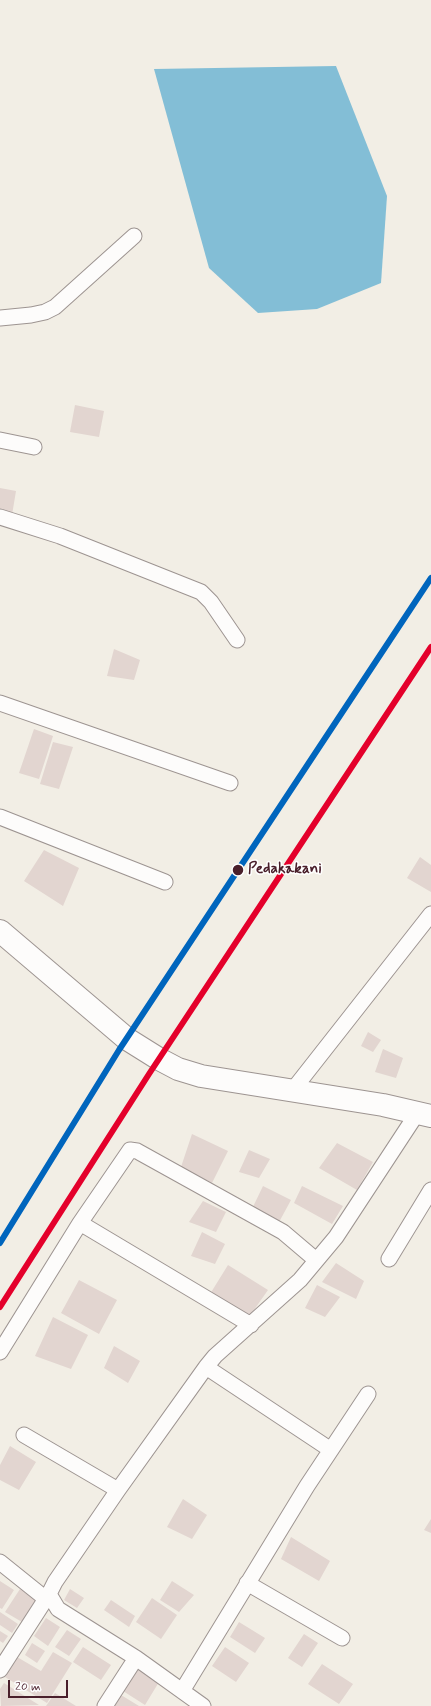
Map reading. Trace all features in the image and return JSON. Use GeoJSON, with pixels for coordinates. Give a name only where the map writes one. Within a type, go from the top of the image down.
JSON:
{"type":"FeatureCollection","features":[{"type":"Feature","properties":{"kind":"main road"},"geometry":{"type":"LineString","coordinates":[[0,931],[127,1039],[178,1069],[201,1076],[383,1105],[424,1114]]}},
{"type":"Feature","properties":{"kind":"street"},"geometry":{"type":"LineString","coordinates":[[0,318],[31,315],[45,312],[55,307],[134,236]]}},
{"type":"Feature","properties":{"kind":"street"},"geometry":{"type":"LineString","coordinates":[[0,440],[34,447]]}},
{"type":"Feature","properties":{"kind":"street"},"geometry":{"type":"LineString","coordinates":[[0,517],[60,536],[201,592],[211,602],[237,640]]}},
{"type":"Feature","properties":{"kind":"street"},"geometry":{"type":"LineString","coordinates":[[0,703],[230,783]]}},
{"type":"Feature","properties":{"kind":"street"},"geometry":{"type":"LineString","coordinates":[[0,817],[165,882]]}},
{"type":"Feature","properties":{"kind":"street"},"geometry":{"type":"LineString","coordinates":[[292,1090],[431,914]]}},
{"type":"Feature","properties":{"kind":"street"},"geometry":{"type":"LineString","coordinates":[[0,1670],[48,1597],[55,1582],[118,1490],[206,1367],[215,1356],[251,1326],[300,1280],[336,1237],[424,1114]]}},
{"type":"Feature","properties":{"kind":"street"},"geometry":{"type":"LineString","coordinates":[[0,1352],[80,1223],[127,1152],[133,1150],[283,1232],[316,1260]]}},
{"type":"Feature","properties":{"kind":"street"},"geometry":{"type":"LineString","coordinates":[[388,1259],[431,1190]]}},
{"type":"Feature","properties":{"kind":"street"},"geometry":{"type":"LineString","coordinates":[[80,1223],[251,1326]]}},
{"type":"Feature","properties":{"kind":"street"},"geometry":{"type":"LineString","coordinates":[[206,1367],[330,1450]]}},
{"type":"Feature","properties":{"kind":"street"},"geometry":{"type":"LineString","coordinates":[[182,1691],[330,1450],[368,1394]]}},
{"type":"Feature","properties":{"kind":"street"},"geometry":{"type":"LineString","coordinates":[[24,1435],[118,1490]]}},
{"type":"Feature","properties":{"kind":"street"},"geometry":{"type":"LineString","coordinates":[[0,1562],[48,1597],[58,1609],[136,1658],[203,1706]]}},
{"type":"Feature","properties":{"kind":"street"},"geometry":{"type":"LineString","coordinates":[[247,1583],[342,1638]]}},
{"type":"Feature","properties":{"kind":"street"},"geometry":{"type":"LineString","coordinates":[[105,1706],[136,1658]]}},
{"type":"Feature","properties":{"kind":"water"},"geometry":{"type":"Polygon","coordinates":[[[336,66],[387,196],[381,283],[317,309],[258,313],[209,268],[154,69],[336,66]]]}},
{"type":"Feature","properties":{"kind":"building"},"geometry":{"type":"Polygon","coordinates":[[[75,405],[104,411],[99,437],[70,432],[75,405]]]}},
{"type":"Feature","properties":{"kind":"building"},"geometry":{"type":"Polygon","coordinates":[[[0,488],[16,491],[12,515],[0,512],[0,488]]]}},
{"type":"Feature","properties":{"kind":"building"},"geometry":{"type":"Polygon","coordinates":[[[114,649],[140,660],[134,680],[107,676],[114,649]]]}},
{"type":"Feature","properties":{"kind":"building"},"geometry":{"type":"Polygon","coordinates":[[[34,729],[53,736],[39,779],[19,773],[34,729]]]}},
{"type":"Feature","properties":{"kind":"building"},"geometry":{"type":"Polygon","coordinates":[[[53,742],[73,747],[59,789],[40,784],[53,742]]]}},
{"type":"Feature","properties":{"kind":"building"},"geometry":{"type":"Polygon","coordinates":[[[44,850],[79,868],[63,906],[24,881],[44,850]]]}},
{"type":"Feature","properties":{"kind":"building"},"geometry":{"type":"Polygon","coordinates":[[[420,857],[431,865],[431,892],[407,878],[420,857]]]}},
{"type":"Feature","properties":{"kind":"building"},"geometry":{"type":"Polygon","coordinates":[[[368,1032],[381,1040],[373,1052],[361,1046],[368,1032]]]}},
{"type":"Feature","properties":{"kind":"building"},"geometry":{"type":"Polygon","coordinates":[[[383,1049],[403,1058],[396,1078],[375,1072],[383,1049]]]}},
{"type":"Feature","properties":{"kind":"building"},"geometry":{"type":"Polygon","coordinates":[[[192,1134],[228,1151],[212,1183],[181,1167],[192,1134]]]}},
{"type":"Feature","properties":{"kind":"building"},"geometry":{"type":"Polygon","coordinates":[[[337,1143],[373,1162],[357,1190],[319,1168],[337,1143]]]}},
{"type":"Feature","properties":{"kind":"building"},"geometry":{"type":"Polygon","coordinates":[[[249,1150],[270,1159],[259,1178],[239,1172],[249,1150]]]}},
{"type":"Feature","properties":{"kind":"building"},"geometry":{"type":"Polygon","coordinates":[[[263,1186],[291,1200],[278,1224],[251,1211],[263,1186]]]}},
{"type":"Feature","properties":{"kind":"building"},"geometry":{"type":"Polygon","coordinates":[[[302,1186],[343,1206],[332,1224],[294,1203],[302,1186]]]}},
{"type":"Feature","properties":{"kind":"building"},"geometry":{"type":"Polygon","coordinates":[[[203,1201],[226,1212],[216,1232],[189,1222],[203,1201]]]}},
{"type":"Feature","properties":{"kind":"building"},"geometry":{"type":"Polygon","coordinates":[[[202,1232],[225,1244],[215,1264],[191,1256],[202,1232]]]}},
{"type":"Feature","properties":{"kind":"building"},"geometry":{"type":"Polygon","coordinates":[[[336,1263],[364,1281],[356,1299],[322,1282],[336,1263]]]}},
{"type":"Feature","properties":{"kind":"building"},"geometry":{"type":"Polygon","coordinates":[[[228,1265],[268,1290],[249,1317],[210,1294],[228,1265]]]}},
{"type":"Feature","properties":{"kind":"building"},"geometry":{"type":"Polygon","coordinates":[[[79,1280],[117,1300],[99,1334],[61,1313],[79,1280]]]}},
{"type":"Feature","properties":{"kind":"building"},"geometry":{"type":"Polygon","coordinates":[[[317,1285],[340,1297],[325,1317],[305,1308],[317,1285]]]}},
{"type":"Feature","properties":{"kind":"building"},"geometry":{"type":"Polygon","coordinates":[[[53,1317],[88,1335],[71,1369],[35,1356],[53,1317]]]}},
{"type":"Feature","properties":{"kind":"building"},"geometry":{"type":"Polygon","coordinates":[[[114,1346],[140,1361],[128,1383],[104,1368],[114,1346]]]}},
{"type":"Feature","properties":{"kind":"building"},"geometry":{"type":"Polygon","coordinates":[[[10,1446],[36,1462],[19,1490],[0,1480],[0,1465],[10,1446]]]}},
{"type":"Feature","properties":{"kind":"building"},"geometry":{"type":"Polygon","coordinates":[[[183,1499],[207,1515],[192,1539],[167,1527],[183,1499]]]}},
{"type":"Feature","properties":{"kind":"building"},"geometry":{"type":"Polygon","coordinates":[[[431,1519],[431,1533],[424,1530],[431,1519]]]}},
{"type":"Feature","properties":{"kind":"building"},"geometry":{"type":"Polygon","coordinates":[[[291,1537],[330,1561],[319,1581],[281,1559],[291,1537]]]}},
{"type":"Feature","properties":{"kind":"building"},"geometry":{"type":"Polygon","coordinates":[[[0,1581],[14,1590],[2,1609],[0,1608],[0,1581]]]}},
{"type":"Feature","properties":{"kind":"building"},"geometry":{"type":"Polygon","coordinates":[[[172,1581],[194,1595],[179,1612],[160,1600],[172,1581]]]}},
{"type":"Feature","properties":{"kind":"building"},"geometry":{"type":"Polygon","coordinates":[[[20,1589],[37,1600],[22,1622],[5,1612],[20,1589]]]}},
{"type":"Feature","properties":{"kind":"building"},"geometry":{"type":"Polygon","coordinates":[[[70,1589],[84,1598],[77,1608],[64,1600],[70,1589]]]}},
{"type":"Feature","properties":{"kind":"building"},"geometry":{"type":"Polygon","coordinates":[[[152,1598],[177,1615],[161,1639],[136,1622],[152,1598]]]}},
{"type":"Feature","properties":{"kind":"building"},"geometry":{"type":"Polygon","coordinates":[[[111,1600],[135,1616],[129,1627],[104,1610],[111,1600]]]}},
{"type":"Feature","properties":{"kind":"building"},"geometry":{"type":"Polygon","coordinates":[[[0,1612],[18,1624],[12,1633],[0,1625],[0,1612]]]}},
{"type":"Feature","properties":{"kind":"building"},"geometry":{"type":"Polygon","coordinates":[[[46,1618],[60,1627],[48,1646],[34,1636],[46,1618]]]}},
{"type":"Feature","properties":{"kind":"building"},"geometry":{"type":"Polygon","coordinates":[[[239,1622],[265,1638],[255,1653],[230,1637],[239,1622]]]}},
{"type":"Feature","properties":{"kind":"building"},"geometry":{"type":"Polygon","coordinates":[[[67,1630],[81,1639],[69,1656],[55,1647],[67,1630]]]}},
{"type":"Feature","properties":{"kind":"building"},"geometry":{"type":"Polygon","coordinates":[[[0,1631],[8,1636],[3,1643],[0,1641],[0,1631]]]}},
{"type":"Feature","properties":{"kind":"building"},"geometry":{"type":"Polygon","coordinates":[[[304,1634],[318,1643],[302,1667],[288,1658],[304,1634]]]}},
{"type":"Feature","properties":{"kind":"building"},"geometry":{"type":"Polygon","coordinates":[[[32,1643],[45,1651],[37,1663],[25,1655],[32,1643]]]}},
{"type":"Feature","properties":{"kind":"building"},"geometry":{"type":"Polygon","coordinates":[[[83,1647],[111,1665],[101,1680],[73,1662],[83,1647]]]}},
{"type":"Feature","properties":{"kind":"building"},"geometry":{"type":"Polygon","coordinates":[[[225,1647],[249,1663],[236,1682],[212,1666],[225,1647]]]}},
{"type":"Feature","properties":{"kind":"building"},"geometry":{"type":"Polygon","coordinates":[[[53,1652],[72,1663],[47,1703],[5,1677],[17,1657],[41,1671],[53,1652]]]}},
{"type":"Feature","properties":{"kind":"building"},"geometry":{"type":"Polygon","coordinates":[[[322,1664],[353,1684],[339,1704],[308,1684],[322,1664]]]}},
{"type":"Feature","properties":{"kind":"building"},"geometry":{"type":"Polygon","coordinates":[[[137,1668],[159,1682],[145,1705],[123,1691],[137,1668]]]}},
{"type":"Feature","properties":{"kind":"building"},"geometry":{"type":"Polygon","coordinates":[[[4,1683],[39,1705],[1,1706],[0,1689],[4,1683]]]}},
{"type":"Feature","properties":{"kind":"building"},"geometry":{"type":"Polygon","coordinates":[[[55,1693],[76,1706],[46,1706],[55,1693]]]}},
{"type":"Feature","properties":{"kind":"building"},"geometry":{"type":"Polygon","coordinates":[[[121,1695],[139,1706],[113,1706],[121,1695]]]}},
{"type":"Feature","properties":{"kind":"transit line"},"geometry":{"type":"LineString","coordinates":[[0,1243],[119,1050],[431,578]]}},
{"type":"Feature","properties":{"kind":"transit line"},"geometry":{"type":"LineString","coordinates":[[0,1307],[149,1074],[431,647]]}},
{"type":"Feature","properties":{"kind":"place","name":"Pedakakani"},"geometry":{"type":"Point","coordinates":[238,870]}}]}
